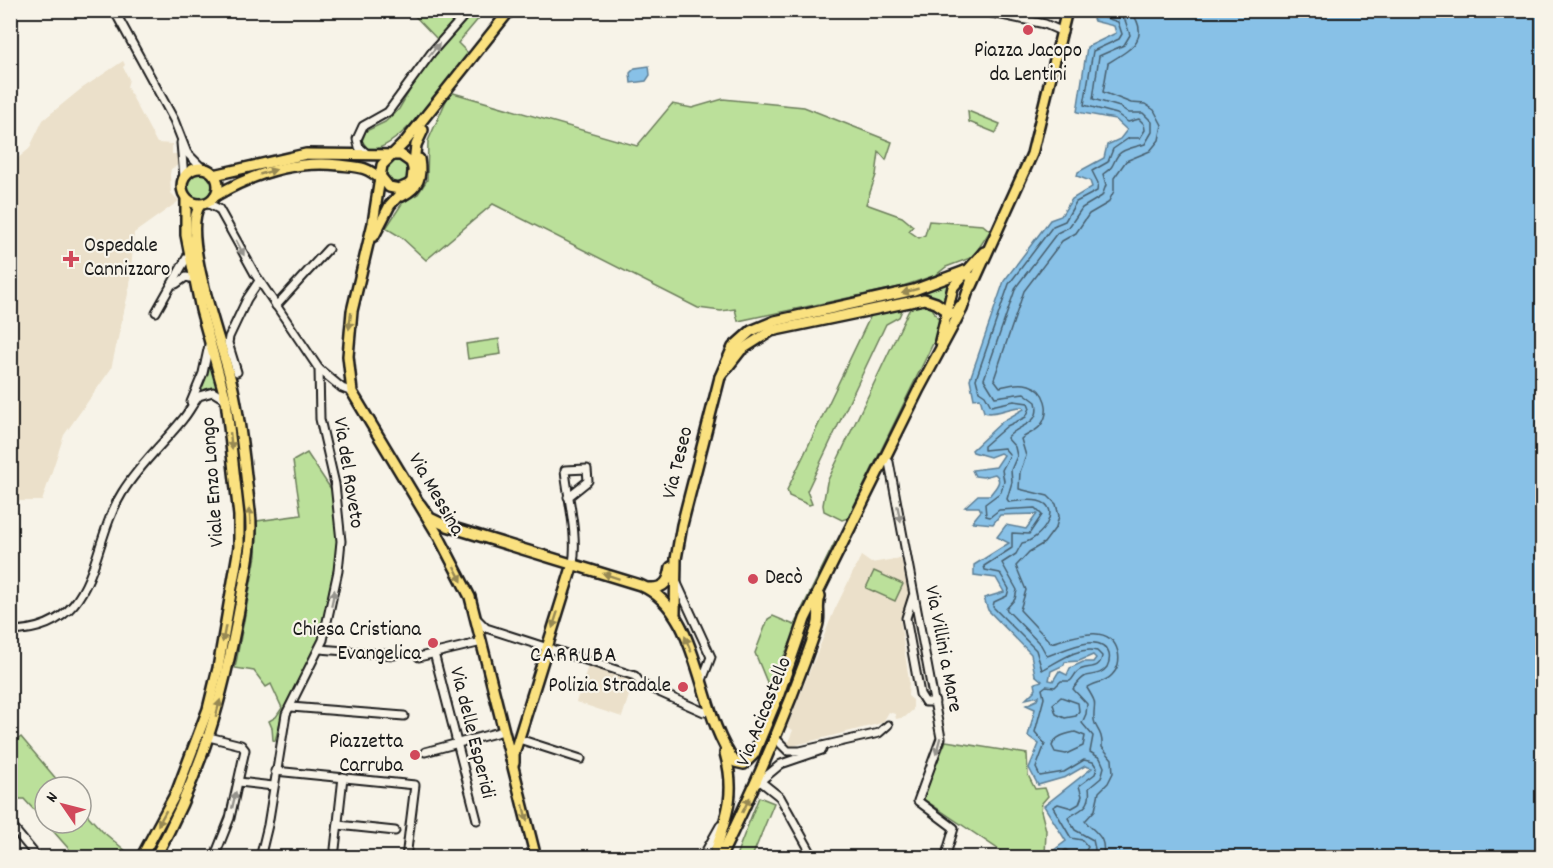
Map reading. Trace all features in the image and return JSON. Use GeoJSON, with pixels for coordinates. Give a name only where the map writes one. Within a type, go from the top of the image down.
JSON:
{"type":"FeatureCollection","features":[{"type":"Feature","properties":{"kind":"main road"},"geometry":{"type":"LineString","coordinates":[[352,392],[349,333],[382,179],[382,165],[411,135],[510,10]]}},
{"type":"Feature","properties":{"kind":"main road"},"geometry":{"type":"LineString","coordinates":[[936,355],[967,297],[1021,181],[1041,128],[1067,10]]}},
{"type":"Feature","properties":{"kind":"main road"},"geometry":{"type":"LineString","coordinates":[[362,266],[382,217],[408,185],[414,171],[416,145],[445,90]]}},
{"type":"Feature","properties":{"kind":"main road"},"geometry":{"type":"LineString","coordinates":[[390,205],[412,190],[420,179],[418,146],[423,130]]}},
{"type":"Feature","properties":{"kind":"main road"},"geometry":{"type":"LineString","coordinates":[[214,175],[306,154],[389,156],[408,159],[414,171]]}},
{"type":"Feature","properties":{"kind":"main road"},"geometry":{"type":"LineString","coordinates":[[215,196],[218,183],[214,175],[202,168],[194,169],[184,177],[182,188],[186,199],[203,204],[254,176],[286,167],[318,164],[363,167],[399,189],[408,185]]}},
{"type":"Feature","properties":{"kind":"main road"},"geometry":{"type":"LineString","coordinates":[[349,166],[367,174],[374,184],[373,223]]}},
{"type":"Feature","properties":{"kind":"main road","name":"Viale Enzo Longo"},"geometry":{"type":"LineString","coordinates":[[141,858],[177,790],[208,709],[218,668],[240,534],[226,400],[195,279],[185,227],[186,199]]}},
{"type":"Feature","properties":{"kind":"main road","name":"Viale Enzo Longo"},"geometry":{"type":"LineString","coordinates":[[154,858],[188,794],[209,737],[228,670],[249,552],[251,518],[233,390],[210,308],[194,237],[194,217],[203,204]]}},
{"type":"Feature","properties":{"kind":"main road"},"geometry":{"type":"LineString","coordinates":[[936,355],[953,287],[965,271],[982,256],[998,230]]}},
{"type":"Feature","properties":{"kind":"main road"},"geometry":{"type":"LineString","coordinates":[[946,316],[956,313],[967,297],[972,279],[965,271]]}},
{"type":"Feature","properties":{"kind":"main road"},"geometry":{"type":"LineString","coordinates":[[720,376],[733,347],[762,325],[914,290],[965,271]]}},
{"type":"Feature","properties":{"kind":"main road"},"geometry":{"type":"LineString","coordinates":[[720,376],[741,350],[771,331],[928,300],[946,316]]}},
{"type":"Feature","properties":{"kind":"main road","name":"Via Acicastello"},"geometry":{"type":"LineString","coordinates":[[721,739],[735,762],[740,765],[748,761],[771,714],[795,647],[827,575],[936,355]]}},
{"type":"Feature","properties":{"kind":"main road","name":"Via Teseo"},"geometry":{"type":"LineString","coordinates":[[676,559],[720,376]]}},
{"type":"Feature","properties":{"kind":"main road","name":"Via Messina"},"geometry":{"type":"LineString","coordinates":[[352,392],[439,537],[470,597],[478,620],[536,858]]}},
{"type":"Feature","properties":{"kind":"main road"},"geometry":{"type":"LineString","coordinates":[[420,504],[430,518],[447,526],[649,588],[658,589],[664,585],[676,559]]}},
{"type":"Feature","properties":{"kind":"main road"},"geometry":{"type":"LineString","coordinates":[[439,537],[438,528],[447,526]]}},
{"type":"Feature","properties":{"kind":"main road"},"geometry":{"type":"LineString","coordinates":[[675,613],[676,559]]}},
{"type":"Feature","properties":{"kind":"main road"},"geometry":{"type":"LineString","coordinates":[[515,769],[514,757],[519,739],[573,564]]}},
{"type":"Feature","properties":{"kind":"main road","name":"Via Acicastello"},"geometry":{"type":"LineString","coordinates":[[720,858],[758,784],[820,618],[817,604],[827,575]]}},
{"type":"Feature","properties":{"kind":"main road"},"geometry":{"type":"LineString","coordinates":[[649,588],[663,598],[675,613],[721,739],[730,772],[731,802],[712,858]]}},
{"type":"Feature","properties":{"kind":"main road"},"geometry":{"type":"LineString","coordinates":[[795,647],[810,616],[815,614],[820,618]]}},
{"type":"Feature","properties":{"kind":"street"},"geometry":{"type":"LineString","coordinates":[[114,10],[181,135],[191,160],[202,168]]}},
{"type":"Feature","properties":{"kind":"street"},"geometry":{"type":"LineString","coordinates":[[369,156],[357,143],[363,126],[388,112],[432,52],[469,10]]}},
{"type":"Feature","properties":{"kind":"street"},"geometry":{"type":"LineString","coordinates":[[1015,19],[1017,10]]}},
{"type":"Feature","properties":{"kind":"street"},"geometry":{"type":"LineString","coordinates":[[981,12],[1064,28]]}},
{"type":"Feature","properties":{"kind":"street"},"geometry":{"type":"LineString","coordinates":[[181,135],[184,177]]}},
{"type":"Feature","properties":{"kind":"street","name":"Via Messina"},"geometry":{"type":"LineString","coordinates":[[203,204],[219,209],[260,281],[320,369],[342,388],[352,392]]}},
{"type":"Feature","properties":{"kind":"street"},"geometry":{"type":"LineString","coordinates":[[276,306],[328,249]]}},
{"type":"Feature","properties":{"kind":"street"},"geometry":{"type":"LineString","coordinates":[[156,312],[190,252]]}},
{"type":"Feature","properties":{"kind":"street"},"geometry":{"type":"LineString","coordinates":[[170,290],[186,277],[195,279]]}},
{"type":"Feature","properties":{"kind":"street"},"geometry":{"type":"LineString","coordinates":[[237,372],[228,343],[229,337],[247,299],[260,281]]}},
{"type":"Feature","properties":{"kind":"street"},"geometry":{"type":"LineString","coordinates":[[184,417],[203,373],[210,339]]}},
{"type":"Feature","properties":{"kind":"street","name":"Via del Roveto"},"geometry":{"type":"LineString","coordinates":[[260,858],[268,825],[286,714],[320,649],[336,583],[341,541],[335,484],[320,419],[320,369]]}},
{"type":"Feature","properties":{"kind":"street"},"geometry":{"type":"LineString","coordinates":[[10,631],[40,625],[75,604],[90,578],[120,496],[147,458],[184,417],[196,400],[205,393],[216,393],[226,400]]}},
{"type":"Feature","properties":{"kind":"street","name":"Via Villini a Mare"},"geometry":{"type":"LineString","coordinates":[[884,460],[889,462],[941,738],[918,801],[954,828],[945,858]]}},
{"type":"Feature","properties":{"kind":"street"},"geometry":{"type":"LineString","coordinates":[[568,497],[588,481],[587,469],[565,470],[568,497],[574,540],[573,564]]}},
{"type":"Feature","properties":{"kind":"street"},"geometry":{"type":"LineString","coordinates":[[676,580],[711,657],[701,683]]}},
{"type":"Feature","properties":{"kind":"street"},"geometry":{"type":"LineString","coordinates":[[914,593],[906,618],[920,694],[925,702],[935,702]]}},
{"type":"Feature","properties":{"kind":"street"},"geometry":{"type":"LineString","coordinates":[[478,620],[486,628],[635,676],[641,684],[704,712],[709,710]]}},
{"type":"Feature","properties":{"kind":"street"},"geometry":{"type":"LineString","coordinates":[[419,657],[482,642]]}},
{"type":"Feature","properties":{"kind":"street"},"geometry":{"type":"LineString","coordinates":[[320,649],[394,655]]}},
{"type":"Feature","properties":{"kind":"street","name":"Via delle Esperidi"},"geometry":{"type":"LineString","coordinates":[[434,653],[477,820]]}},
{"type":"Feature","properties":{"kind":"street"},"geometry":{"type":"LineString","coordinates":[[291,708],[404,716]]}},
{"type":"Feature","properties":{"kind":"street"},"geometry":{"type":"LineString","coordinates":[[814,858],[780,797],[758,784],[781,764],[830,746],[879,733],[888,725]]}},
{"type":"Feature","properties":{"kind":"street"},"geometry":{"type":"LineString","coordinates":[[424,752],[503,730]]}},
{"type":"Feature","properties":{"kind":"street"},"geometry":{"type":"LineString","coordinates":[[209,737],[243,747],[245,755],[231,819],[214,858]]}},
{"type":"Feature","properties":{"kind":"street"},"geometry":{"type":"LineString","coordinates":[[775,738],[780,746],[792,752],[830,746]]}},
{"type":"Feature","properties":{"kind":"street"},"geometry":{"type":"LineString","coordinates":[[519,739],[581,759]]}},
{"type":"Feature","properties":{"kind":"street"},"geometry":{"type":"LineString","coordinates":[[275,771],[415,785],[406,855]]}},
{"type":"Feature","properties":{"kind":"street"},"geometry":{"type":"LineString","coordinates":[[335,849],[343,777]]}},
{"type":"Feature","properties":{"kind":"street"},"geometry":{"type":"LineString","coordinates":[[239,782],[273,786]]}},
{"type":"Feature","properties":{"kind":"street"},"geometry":{"type":"LineString","coordinates":[[702,858],[728,811]]}},
{"type":"Feature","properties":{"kind":"street"},"geometry":{"type":"LineString","coordinates":[[10,824],[38,858]]}},
{"type":"Feature","properties":{"kind":"street"},"geometry":{"type":"LineString","coordinates":[[338,825],[395,831]]}},
{"type":"Feature","properties":{"kind":"shaded area","name":"Ospedale Cannizzaro"},"geometry":{"type":"Polygon","coordinates":[[[123,61],[125,65],[123,67],[129,79],[127,87],[157,143],[172,144],[172,154],[178,154],[178,165],[171,169],[170,175],[171,193],[179,201],[134,233],[130,285],[111,369],[64,435],[42,501],[11,501],[11,164],[29,149],[43,120],[81,89],[123,61]]]}},
{"type":"Feature","properties":{"kind":"shaded area"},"geometry":{"type":"Polygon","coordinates":[[[861,556],[871,563],[901,558],[909,594],[900,619],[909,681],[908,696],[913,700],[913,710],[905,717],[896,719],[895,714],[889,712],[883,722],[878,724],[792,746],[787,745],[793,730],[787,727],[834,611],[861,556]]]}},
{"type":"Feature","properties":{"kind":"shaded area"},"geometry":{"type":"Polygon","coordinates":[[[588,666],[634,680],[622,717],[576,702],[588,666]]]}},
{"type":"Feature","properties":{"kind":"green space"},"geometry":{"type":"Polygon","coordinates":[[[410,11],[465,11],[438,40],[410,11]]]}},
{"type":"Feature","properties":{"kind":"green space"},"geometry":{"type":"Polygon","coordinates":[[[472,11],[485,11],[458,43],[469,54],[423,112],[408,127],[380,148],[368,149],[362,141],[366,131],[385,122],[399,109],[421,71],[472,11]]]}},
{"type":"Feature","properties":{"kind":"green space"},"geometry":{"type":"Polygon","coordinates":[[[450,92],[637,146],[672,104],[692,108],[723,99],[804,107],[892,142],[886,160],[879,152],[876,175],[866,204],[902,217],[913,226],[909,231],[919,238],[925,235],[929,221],[983,225],[990,231],[973,257],[946,267],[936,275],[900,287],[738,321],[735,309],[721,311],[698,308],[493,204],[426,260],[401,237],[386,228],[403,202],[418,194],[427,180],[428,141],[450,92]]]}},
{"type":"Feature","properties":{"kind":"green space"},"geometry":{"type":"Polygon","coordinates":[[[968,111],[1000,124],[996,133],[969,122],[968,111]]]}},
{"type":"Feature","properties":{"kind":"green space"},"geometry":{"type":"Polygon","coordinates":[[[397,160],[406,163],[409,172],[406,181],[397,184],[388,181],[385,172],[388,163],[397,160]]]}},
{"type":"Feature","properties":{"kind":"green space"},"geometry":{"type":"Polygon","coordinates":[[[200,173],[209,177],[213,186],[209,195],[200,199],[191,195],[187,186],[191,177],[200,173]]]}},
{"type":"Feature","properties":{"kind":"green space"},"geometry":{"type":"Polygon","coordinates":[[[956,279],[945,306],[917,296],[917,294],[956,279]]]}},
{"type":"Feature","properties":{"kind":"green space"},"geometry":{"type":"Polygon","coordinates":[[[922,304],[932,308],[942,325],[848,518],[842,520],[824,511],[827,482],[908,312],[912,306],[922,304]]]}},
{"type":"Feature","properties":{"kind":"green space"},"geometry":{"type":"Polygon","coordinates":[[[900,306],[903,308],[899,317],[886,324],[807,491],[812,504],[809,505],[789,496],[787,490],[872,313],[900,306]]]}},
{"type":"Feature","properties":{"kind":"green space"},"geometry":{"type":"Polygon","coordinates":[[[499,339],[501,354],[468,359],[466,344],[499,339]]]}},
{"type":"Feature","properties":{"kind":"green space"},"geometry":{"type":"Polygon","coordinates":[[[210,358],[220,391],[209,388],[199,392],[210,358]]]}},
{"type":"Feature","properties":{"kind":"green space"},"geometry":{"type":"Polygon","coordinates":[[[307,453],[333,492],[338,545],[322,635],[283,711],[275,741],[269,721],[276,717],[282,708],[271,684],[266,687],[254,671],[235,668],[256,556],[257,521],[301,515],[293,461],[307,453]]]}},
{"type":"Feature","properties":{"kind":"green space"},"geometry":{"type":"Polygon","coordinates":[[[835,542],[838,543],[782,660],[775,685],[769,687],[755,653],[768,619],[773,616],[794,625],[835,542]]]}},
{"type":"Feature","properties":{"kind":"green space"},"geometry":{"type":"Polygon","coordinates":[[[874,571],[903,584],[895,601],[866,588],[874,571]]]}},
{"type":"Feature","properties":{"kind":"green space"},"geometry":{"type":"Polygon","coordinates":[[[21,737],[53,775],[33,775],[33,809],[24,799],[11,799],[11,745],[21,737]]]}},
{"type":"Feature","properties":{"kind":"green space"},"geometry":{"type":"Polygon","coordinates":[[[946,741],[1027,754],[1028,775],[1035,789],[1045,788],[1048,796],[1042,803],[1041,811],[1046,830],[1045,857],[1014,857],[1004,853],[922,798],[946,741]]]}},
{"type":"Feature","properties":{"kind":"green space"},"geometry":{"type":"Polygon","coordinates":[[[759,797],[774,803],[752,857],[739,857],[737,853],[759,797]]]}},
{"type":"Feature","properties":{"kind":"green space"},"geometry":{"type":"Polygon","coordinates":[[[93,821],[133,857],[76,857],[57,835],[93,835],[93,821]]]}},
{"type":"Feature","properties":{"kind":"water"},"geometry":{"type":"Polygon","coordinates":[[[1094,11],[1542,11],[1542,857],[1061,858],[1050,853],[1066,841],[1044,806],[1092,768],[1085,766],[1066,777],[1038,785],[1029,768],[1039,744],[1028,736],[1035,709],[1026,705],[1037,700],[1039,696],[1026,699],[1036,689],[1035,683],[1042,681],[1035,675],[1031,654],[988,610],[984,598],[1004,592],[996,578],[974,575],[974,565],[1009,543],[997,537],[1006,525],[1026,529],[1037,514],[1000,515],[993,524],[972,522],[981,511],[979,507],[965,507],[978,495],[990,495],[999,479],[995,474],[975,476],[972,470],[996,467],[1004,455],[1000,453],[990,457],[972,450],[1003,421],[1024,409],[1018,407],[993,413],[984,412],[980,398],[974,399],[970,379],[1004,281],[1050,220],[1061,216],[1072,199],[1092,187],[1090,181],[1077,176],[1078,172],[1104,158],[1107,145],[1120,139],[1127,130],[1115,119],[1077,112],[1087,47],[1116,33],[1114,26],[1094,21],[1091,14],[1094,11]],[[1093,655],[1079,661],[1065,662],[1064,665],[1051,671],[1049,680],[1053,681],[1059,671],[1067,675],[1070,668],[1083,662],[1093,662],[1096,658],[1093,655]]]}},
{"type":"Feature","properties":{"kind":"water"},"geometry":{"type":"Polygon","coordinates":[[[649,66],[650,75],[646,81],[631,83],[630,73],[635,68],[649,66]]]}},
{"type":"Feature","properties":{"kind":"place","name":"Piazza Jacopo da Lentini"},"geometry":{"type":"Point","coordinates":[1028,30]}},
{"type":"Feature","properties":{"kind":"place","name":"Ospedale Cannizzaro"},"geometry":{"type":"Point","coordinates":[71,259]}},
{"type":"Feature","properties":{"kind":"place","name":"Decò"},"geometry":{"type":"Point","coordinates":[753,579]}},
{"type":"Feature","properties":{"kind":"place","name":"Chiesa Cristiana Evangelica"},"geometry":{"type":"Point","coordinates":[433,643]}},
{"type":"Feature","properties":{"kind":"place","name":"Polizia Stradale"},"geometry":{"type":"Point","coordinates":[683,687]}},
{"type":"Feature","properties":{"kind":"place","name":"Piazzetta Carruba"},"geometry":{"type":"Point","coordinates":[415,755]}},
{"type":"Feature","properties":{"kind":"district","name":"CARRUBA"},"geometry":{"type":"Point","coordinates":[574,656]}}]}
